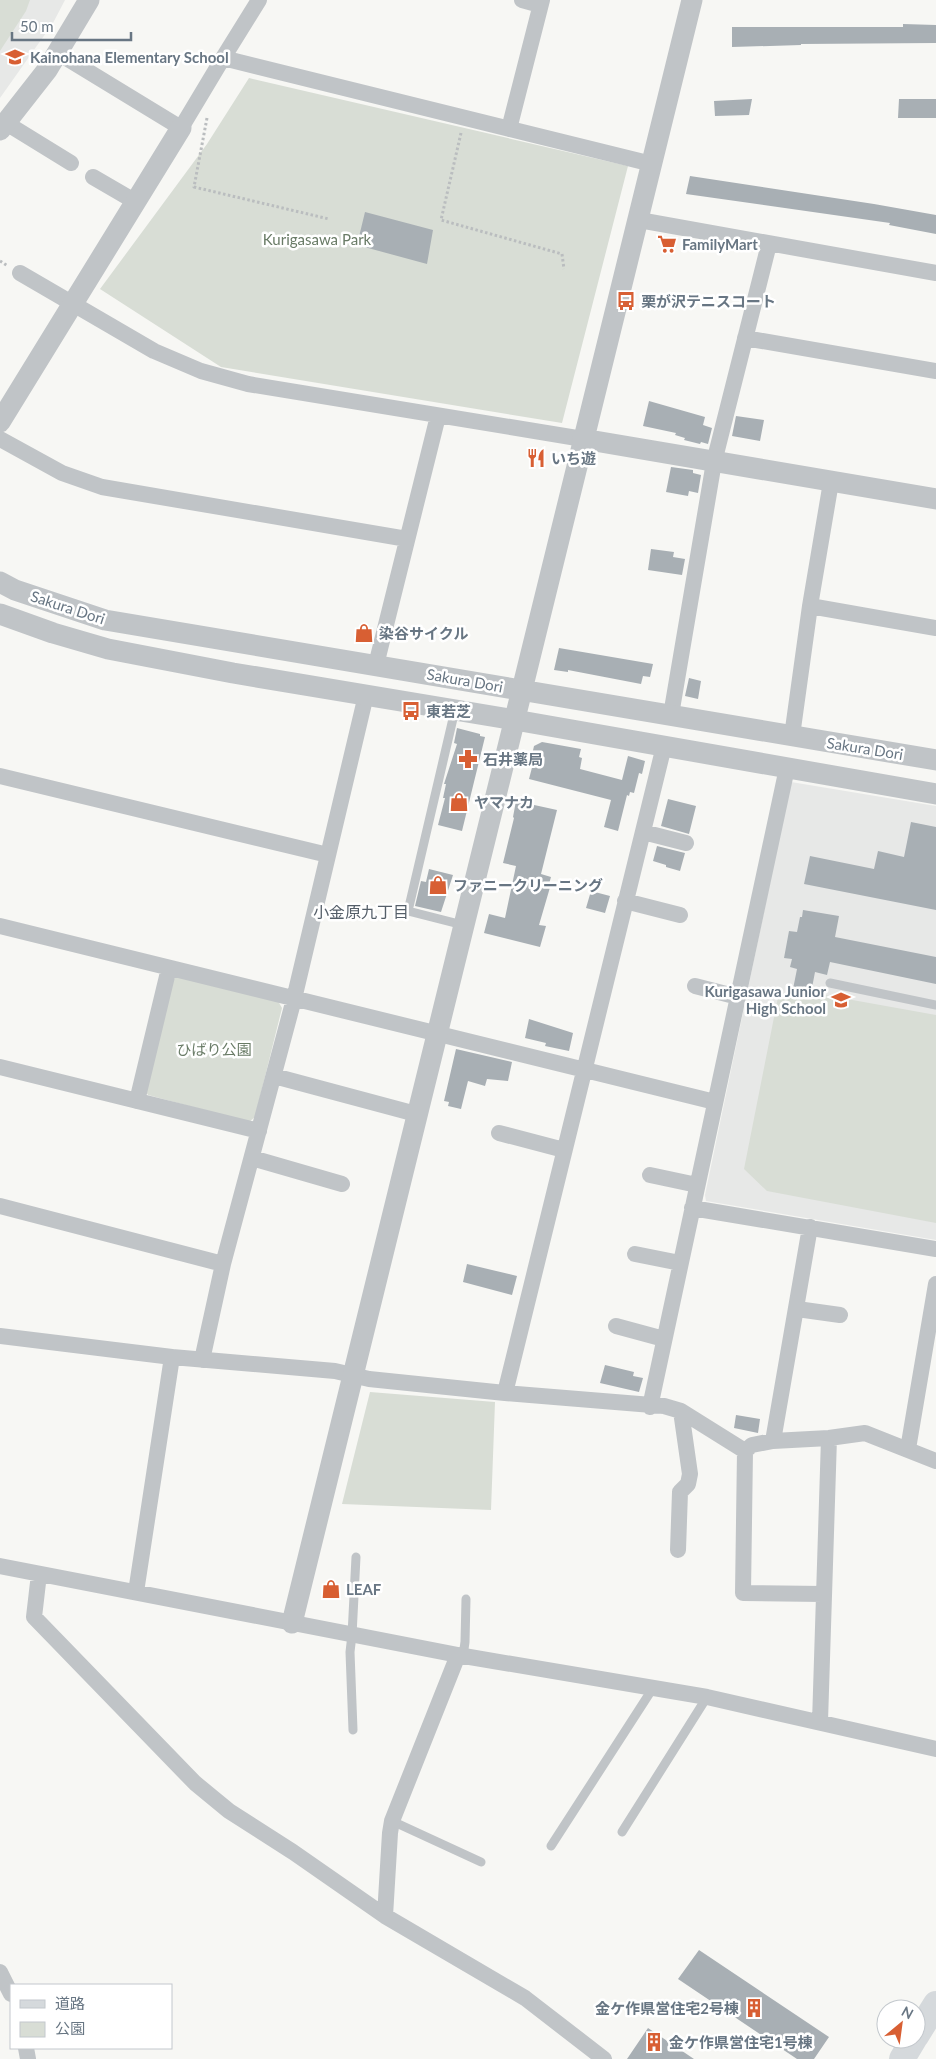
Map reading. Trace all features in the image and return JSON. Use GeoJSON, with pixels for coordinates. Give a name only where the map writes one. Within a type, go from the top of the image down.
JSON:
{"type":"FeatureCollection","features":[{"type":"Feature","properties":{"kind":"main road"},"geometry":{"type":"LineString","coordinates":[[926,2020],[936,2004]]}},
{"type":"Feature","properties":{"kind":"street"},"geometry":{"type":"LineString","coordinates":[[71,164],[3,127],[36,86],[89,0]]}},
{"type":"Feature","properties":{"kind":"street"},"geometry":{"type":"LineString","coordinates":[[0,422],[259,0]]}},
{"type":"Feature","properties":{"kind":"street"},"geometry":{"type":"LineString","coordinates":[[509,129],[541,2],[522,0]]}},
{"type":"Feature","properties":{"kind":"street"},"geometry":{"type":"LineString","coordinates":[[292,1623],[692,0]]}},
{"type":"Feature","properties":{"kind":"street"},"geometry":{"type":"LineString","coordinates":[[58,53],[181,128]]}},
{"type":"Feature","properties":{"kind":"street"},"geometry":{"type":"LineString","coordinates":[[223,58],[652,164]]}},
{"type":"Feature","properties":{"kind":"street"},"geometry":{"type":"LineString","coordinates":[[94,177],[136,202]]}},
{"type":"Feature","properties":{"kind":"street"},"geometry":{"type":"LineString","coordinates":[[639,220],[936,273]]}},
{"type":"Feature","properties":{"kind":"street"},"geometry":{"type":"LineString","coordinates":[[671,716],[714,462],[769,244]]}},
{"type":"Feature","properties":{"kind":"street"},"geometry":{"type":"LineString","coordinates":[[20,273],[154,351],[201,371],[248,384],[936,499]]}},
{"type":"Feature","properties":{"kind":"street"},"geometry":{"type":"LineString","coordinates":[[745,338],[936,371]]}},
{"type":"Feature","properties":{"kind":"street"},"geometry":{"type":"LineString","coordinates":[[376,665],[438,416]]}},
{"type":"Feature","properties":{"kind":"street"},"geometry":{"type":"LineString","coordinates":[[0,439],[62,474],[102,487],[407,539]]}},
{"type":"Feature","properties":{"kind":"street"},"geometry":{"type":"LineString","coordinates":[[650,1406],[787,768],[810,606],[831,482]]}},
{"type":"Feature","properties":{"kind":"street"},"geometry":{"type":"LineString","coordinates":[[1,619],[8,586]]}},
{"type":"Feature","properties":{"kind":"street","name":"Sakura Dori"},"geometry":{"type":"LineString","coordinates":[[8,586],[105,620],[936,760]]}},
{"type":"Feature","properties":{"kind":"street"},"geometry":{"type":"LineString","coordinates":[[810,606],[936,628]]}},
{"type":"Feature","properties":{"kind":"street","name":"Sakura Dori"},"geometry":{"type":"LineString","coordinates":[[1,619],[108,649],[233,673],[515,720],[936,794]]}},
{"type":"Feature","properties":{"kind":"street"},"geometry":{"type":"LineString","coordinates":[[202,1360],[224,1264],[294,999],[366,696]]}},
{"type":"Feature","properties":{"kind":"street"},"geometry":{"type":"LineString","coordinates":[[505,1393],[664,746]]}},
{"type":"Feature","properties":{"kind":"street"},"geometry":{"type":"LineString","coordinates":[[0,776],[328,855]]}},
{"type":"Feature","properties":{"kind":"street"},"geometry":{"type":"LineString","coordinates":[[643,832],[686,843]]}},
{"type":"Feature","properties":{"kind":"street"},"geometry":{"type":"LineString","coordinates":[[625,902],[680,915]]}},
{"type":"Feature","properties":{"kind":"street"},"geometry":{"type":"LineString","coordinates":[[0,926],[715,1102]]}},
{"type":"Feature","properties":{"kind":"street"},"geometry":{"type":"LineString","coordinates":[[137,1101],[169,968]]}},
{"type":"Feature","properties":{"kind":"street"},"geometry":{"type":"LineString","coordinates":[[695,986],[738,996]]}},
{"type":"Feature","properties":{"kind":"street"},"geometry":{"type":"LineString","coordinates":[[0,1067],[259,1131]]}},
{"type":"Feature","properties":{"kind":"street"},"geometry":{"type":"LineString","coordinates":[[274,1076],[416,1114]]}},
{"type":"Feature","properties":{"kind":"street"},"geometry":{"type":"LineString","coordinates":[[499,1133],[564,1150]]}},
{"type":"Feature","properties":{"kind":"street"},"geometry":{"type":"LineString","coordinates":[[252,1158],[342,1184]]}},
{"type":"Feature","properties":{"kind":"street"},"geometry":{"type":"LineString","coordinates":[[650,1175],[697,1185]]}},
{"type":"Feature","properties":{"kind":"street"},"geometry":{"type":"LineString","coordinates":[[0,1206],[224,1264]]}},
{"type":"Feature","properties":{"kind":"street"},"geometry":{"type":"LineString","coordinates":[[692,1208],[936,1249]]}},
{"type":"Feature","properties":{"kind":"street"},"geometry":{"type":"LineString","coordinates":[[774,1441],[810,1227]]}},
{"type":"Feature","properties":{"kind":"street"},"geometry":{"type":"LineString","coordinates":[[635,1254],[680,1263]]}},
{"type":"Feature","properties":{"kind":"street"},"geometry":{"type":"LineString","coordinates":[[908,1449],[936,1284]]}},
{"type":"Feature","properties":{"kind":"street"},"geometry":{"type":"LineString","coordinates":[[797,1309],[840,1315]]}},
{"type":"Feature","properties":{"kind":"street"},"geometry":{"type":"LineString","coordinates":[[616,1326],[664,1338]]}},
{"type":"Feature","properties":{"kind":"street"},"geometry":{"type":"LineString","coordinates":[[0,1336],[172,1357],[335,1371],[369,1379],[505,1393],[664,1406],[681,1411],[745,1451]]}},
{"type":"Feature","properties":{"kind":"street"},"geometry":{"type":"LineString","coordinates":[[136,1592],[172,1357]]}},
{"type":"Feature","properties":{"kind":"street"},"geometry":{"type":"LineString","coordinates":[[678,1550],[680,1492],[688,1484],[690,1474],[681,1411]]}},
{"type":"Feature","properties":{"kind":"street"},"geometry":{"type":"LineString","coordinates":[[823,1594],[743,1593],[745,1451],[752,1445],[774,1441],[829,1438],[865,1432],[936,1461]]}},
{"type":"Feature","properties":{"kind":"street"},"geometry":{"type":"LineString","coordinates":[[820,1722],[829,1438]]}},
{"type":"Feature","properties":{"kind":"street"},"geometry":{"type":"LineString","coordinates":[[0,1566],[460,1656],[707,1697],[936,1749]]}},
{"type":"Feature","properties":{"kind":"street"},"geometry":{"type":"LineString","coordinates":[[40,1574],[34,1617],[195,1783],[229,1811],[293,1852],[385,1916],[525,1998],[604,2059]]}},
{"type":"Feature","properties":{"kind":"street"},"geometry":{"type":"LineString","coordinates":[[385,1916],[392,1821],[460,1656]]}},
{"type":"Feature","properties":{"kind":"street"},"geometry":{"type":"LineString","coordinates":[[0,1972],[10,1992]]}},
{"type":"Feature","properties":{"kind":"lane"},"geometry":{"type":"LineString","coordinates":[[455,710],[408,910],[463,925]]}},
{"type":"Feature","properties":{"kind":"lane"},"geometry":{"type":"LineString","coordinates":[[830,983],[936,1005]]}},
{"type":"Feature","properties":{"kind":"lane"},"geometry":{"type":"LineString","coordinates":[[353,1730],[350,1652],[356,1557]]}},
{"type":"Feature","properties":{"kind":"lane"},"geometry":{"type":"LineString","coordinates":[[460,1656],[465,1642],[466,1599]]}},
{"type":"Feature","properties":{"kind":"lane"},"geometry":{"type":"LineString","coordinates":[[551,1846],[653,1688]]}},
{"type":"Feature","properties":{"kind":"lane"},"geometry":{"type":"LineString","coordinates":[[622,1832],[707,1697]]}},
{"type":"Feature","properties":{"kind":"lane"},"geometry":{"type":"LineString","coordinates":[[392,1821],[481,1862]]}},
{"type":"Feature","properties":{"kind":"path"},"geometry":{"type":"LineString","coordinates":[[205,88],[210,101],[194,186],[329,219]]}},
{"type":"Feature","properties":{"kind":"path"},"geometry":{"type":"LineString","coordinates":[[464,117],[441,220],[562,254],[564,269]]}},
{"type":"Feature","properties":{"kind":"shaded area","name":"Kainohana Elementary School"},"geometry":{"type":"Polygon","coordinates":[[[0,0],[65,0],[53,23],[0,98],[0,0]]]}},
{"type":"Feature","properties":{"kind":"shaded area","name":"Kurigasawa Junior High School"},"geometry":{"type":"Polygon","coordinates":[[[791,782],[936,806],[936,1240],[706,1201],[705,1195],[791,782]]]}},
{"type":"Feature","properties":{"kind":"green space"},"geometry":{"type":"Polygon","coordinates":[[[0,0],[30,0],[26,11],[0,51],[0,0]]]}},
{"type":"Feature","properties":{"kind":"green space","name":"Kurigasawa Park"},"geometry":{"type":"Polygon","coordinates":[[[249,78],[628,166],[562,423],[221,367],[100,289],[207,144],[249,78]]]}},
{"type":"Feature","properties":{"kind":"green space","name":"ひばり公園"},"geometry":{"type":"Polygon","coordinates":[[[177,976],[278,1001],[282,1008],[255,1117],[249,1122],[148,1095],[145,1090],[172,981],[177,976]]]}},
{"type":"Feature","properties":{"kind":"green space"},"geometry":{"type":"Polygon","coordinates":[[[779,992],[817,999],[819,994],[936,1015],[936,1223],[767,1191],[744,1169],[779,992]]]}},
{"type":"Feature","properties":{"kind":"green space"},"geometry":{"type":"Polygon","coordinates":[[[370,1392],[495,1402],[491,1510],[342,1504],[370,1392]]]}},
{"type":"Feature","properties":{"kind":"building"},"geometry":{"type":"Polygon","coordinates":[[[903,24],[936,25],[936,43],[801,44],[732,47],[732,27],[903,27],[903,24]]]}},
{"type":"Feature","properties":{"kind":"building"},"geometry":{"type":"Polygon","coordinates":[[[752,99],[749,115],[715,116],[714,101],[752,99]]]}},
{"type":"Feature","properties":{"kind":"building"},"geometry":{"type":"Polygon","coordinates":[[[899,99],[936,99],[936,118],[898,118],[899,99]]]}},
{"type":"Feature","properties":{"kind":"building"},"geometry":{"type":"Polygon","coordinates":[[[690,176],[936,215],[936,234],[889,225],[890,223],[686,194],[690,176]]]}},
{"type":"Feature","properties":{"kind":"building"},"geometry":{"type":"Polygon","coordinates":[[[365,212],[433,230],[427,264],[357,245],[365,212]]]}},
{"type":"Feature","properties":{"kind":"building"},"geometry":{"type":"Polygon","coordinates":[[[649,401],[705,417],[703,425],[712,428],[708,444],[684,440],[685,438],[675,435],[676,433],[643,426],[649,401]]]}},
{"type":"Feature","properties":{"kind":"building"},"geometry":{"type":"Polygon","coordinates":[[[736,416],[764,420],[760,441],[732,436],[736,416]]]}},
{"type":"Feature","properties":{"kind":"building"},"geometry":{"type":"Polygon","coordinates":[[[671,467],[693,470],[693,473],[701,475],[698,493],[689,491],[688,496],[666,492],[671,467]]]}},
{"type":"Feature","properties":{"kind":"building"},"geometry":{"type":"Polygon","coordinates":[[[651,549],[674,552],[673,557],[685,559],[682,575],[648,570],[651,549]]]}},
{"type":"Feature","properties":{"kind":"building"},"geometry":{"type":"Polygon","coordinates":[[[559,648],[653,664],[650,677],[643,676],[641,684],[568,670],[568,672],[554,670],[559,648]]]}},
{"type":"Feature","properties":{"kind":"building"},"geometry":{"type":"Polygon","coordinates":[[[689,678],[701,681],[698,699],[685,696],[689,678]]]}},
{"type":"Feature","properties":{"kind":"building"},"geometry":{"type":"Polygon","coordinates":[[[457,728],[485,737],[462,831],[438,825],[445,798],[443,798],[446,784],[444,784],[457,744],[454,743],[457,728]]]}},
{"type":"Feature","properties":{"kind":"building"},"geometry":{"type":"Polygon","coordinates":[[[542,742],[581,749],[579,757],[582,758],[580,769],[622,780],[628,756],[645,761],[642,774],[639,773],[634,793],[630,792],[629,796],[627,795],[618,831],[604,827],[611,800],[529,779],[534,760],[531,759],[534,746],[542,742]]]}},
{"type":"Feature","properties":{"kind":"building"},"geometry":{"type":"Polygon","coordinates":[[[668,799],[696,806],[689,834],[661,826],[668,799]]]}},
{"type":"Feature","properties":{"kind":"building"},"geometry":{"type":"Polygon","coordinates":[[[516,801],[557,810],[541,874],[551,877],[549,884],[551,884],[539,925],[546,926],[540,947],[484,933],[489,914],[505,918],[516,866],[503,863],[514,818],[516,801]]]}},
{"type":"Feature","properties":{"kind":"building"},"geometry":{"type":"Polygon","coordinates":[[[911,822],[936,827],[936,910],[804,884],[810,856],[874,869],[878,851],[904,857],[911,822]]]}},
{"type":"Feature","properties":{"kind":"building"},"geometry":{"type":"Polygon","coordinates":[[[657,846],[685,853],[680,871],[653,861],[657,846]]]}},
{"type":"Feature","properties":{"kind":"building"},"geometry":{"type":"Polygon","coordinates":[[[429,869],[453,875],[441,912],[415,906],[421,881],[426,882],[429,869]]]}},
{"type":"Feature","properties":{"kind":"building"},"geometry":{"type":"Polygon","coordinates":[[[591,891],[610,896],[605,913],[586,908],[591,891]]]}},
{"type":"Feature","properties":{"kind":"building"},"geometry":{"type":"Polygon","coordinates":[[[803,910],[839,916],[835,937],[936,957],[936,984],[830,962],[827,975],[815,972],[811,993],[793,989],[797,969],[790,967],[792,959],[784,958],[789,931],[797,932],[803,910]]]}},
{"type":"Feature","properties":{"kind":"building"},"geometry":{"type":"Polygon","coordinates":[[[529,1019],[573,1033],[569,1051],[545,1046],[546,1043],[525,1038],[529,1019]]]}},
{"type":"Feature","properties":{"kind":"building"},"geometry":{"type":"Polygon","coordinates":[[[456,1049],[512,1062],[508,1081],[487,1079],[485,1086],[468,1081],[461,1109],[448,1106],[449,1102],[444,1101],[456,1049]]]}},
{"type":"Feature","properties":{"kind":"building"},"geometry":{"type":"Polygon","coordinates":[[[467,1264],[517,1276],[512,1295],[463,1282],[467,1264]]]}},
{"type":"Feature","properties":{"kind":"building"},"geometry":{"type":"Polygon","coordinates":[[[605,1365],[634,1372],[633,1376],[643,1378],[639,1392],[600,1383],[605,1365]]]}},
{"type":"Feature","properties":{"kind":"building"},"geometry":{"type":"Polygon","coordinates":[[[736,1415],[760,1419],[758,1433],[734,1428],[736,1415]]]}},
{"type":"Feature","properties":{"kind":"building","name":"金ケ作県営住宅2号棟"},"geometry":{"type":"Polygon","coordinates":[[[699,1950],[829,2037],[814,2059],[797,2059],[678,1979],[699,1950]]]}},
{"type":"Feature","properties":{"kind":"building","name":"金ケ作県営住宅1号棟"},"geometry":{"type":"Polygon","coordinates":[[[648,2028],[694,2059],[627,2059],[648,2028]]]}},
{"type":"Feature","properties":{"kind":"place","name":"Kainohana Elementary School"},"geometry":{"type":"Point","coordinates":[15,57]}},
{"type":"Feature","properties":{"kind":"place","name":"FamilyMart"},"geometry":{"type":"Point","coordinates":[667,244]}},
{"type":"Feature","properties":{"kind":"place","name":"栗が沢テニスコート"},"geometry":{"type":"Point","coordinates":[626,301]}},
{"type":"Feature","properties":{"kind":"place","name":"いち遊"},"geometry":{"type":"Point","coordinates":[536,458]}},
{"type":"Feature","properties":{"kind":"place","name":"染谷サイクル"},"geometry":{"type":"Point","coordinates":[364,633]}},
{"type":"Feature","properties":{"kind":"place","name":"東若芝"},"geometry":{"type":"Point","coordinates":[411,711]}},
{"type":"Feature","properties":{"kind":"place","name":"石井薬局"},"geometry":{"type":"Point","coordinates":[468,759]}},
{"type":"Feature","properties":{"kind":"place","name":"ヤマナカ"},"geometry":{"type":"Point","coordinates":[459,802]}},
{"type":"Feature","properties":{"kind":"place","name":"ファニークリーニング"},"geometry":{"type":"Point","coordinates":[438,885]}},
{"type":"Feature","properties":{"kind":"place","name":"Kurigasawa Junior High School"},"geometry":{"type":"Point","coordinates":[841,1000]}},
{"type":"Feature","properties":{"kind":"place","name":"LEAF"},"geometry":{"type":"Point","coordinates":[331,1589]}},
{"type":"Feature","properties":{"kind":"place","name":"金ケ作県営住宅2号棟"},"geometry":{"type":"Point","coordinates":[754,2008]}},
{"type":"Feature","properties":{"kind":"place","name":"金ケ作県営住宅1号棟"},"geometry":{"type":"Point","coordinates":[654,2042]}},
{"type":"Feature","properties":{"kind":"district","name":"小金原九丁目"},"geometry":{"type":"Point","coordinates":[361,911]}}]}
